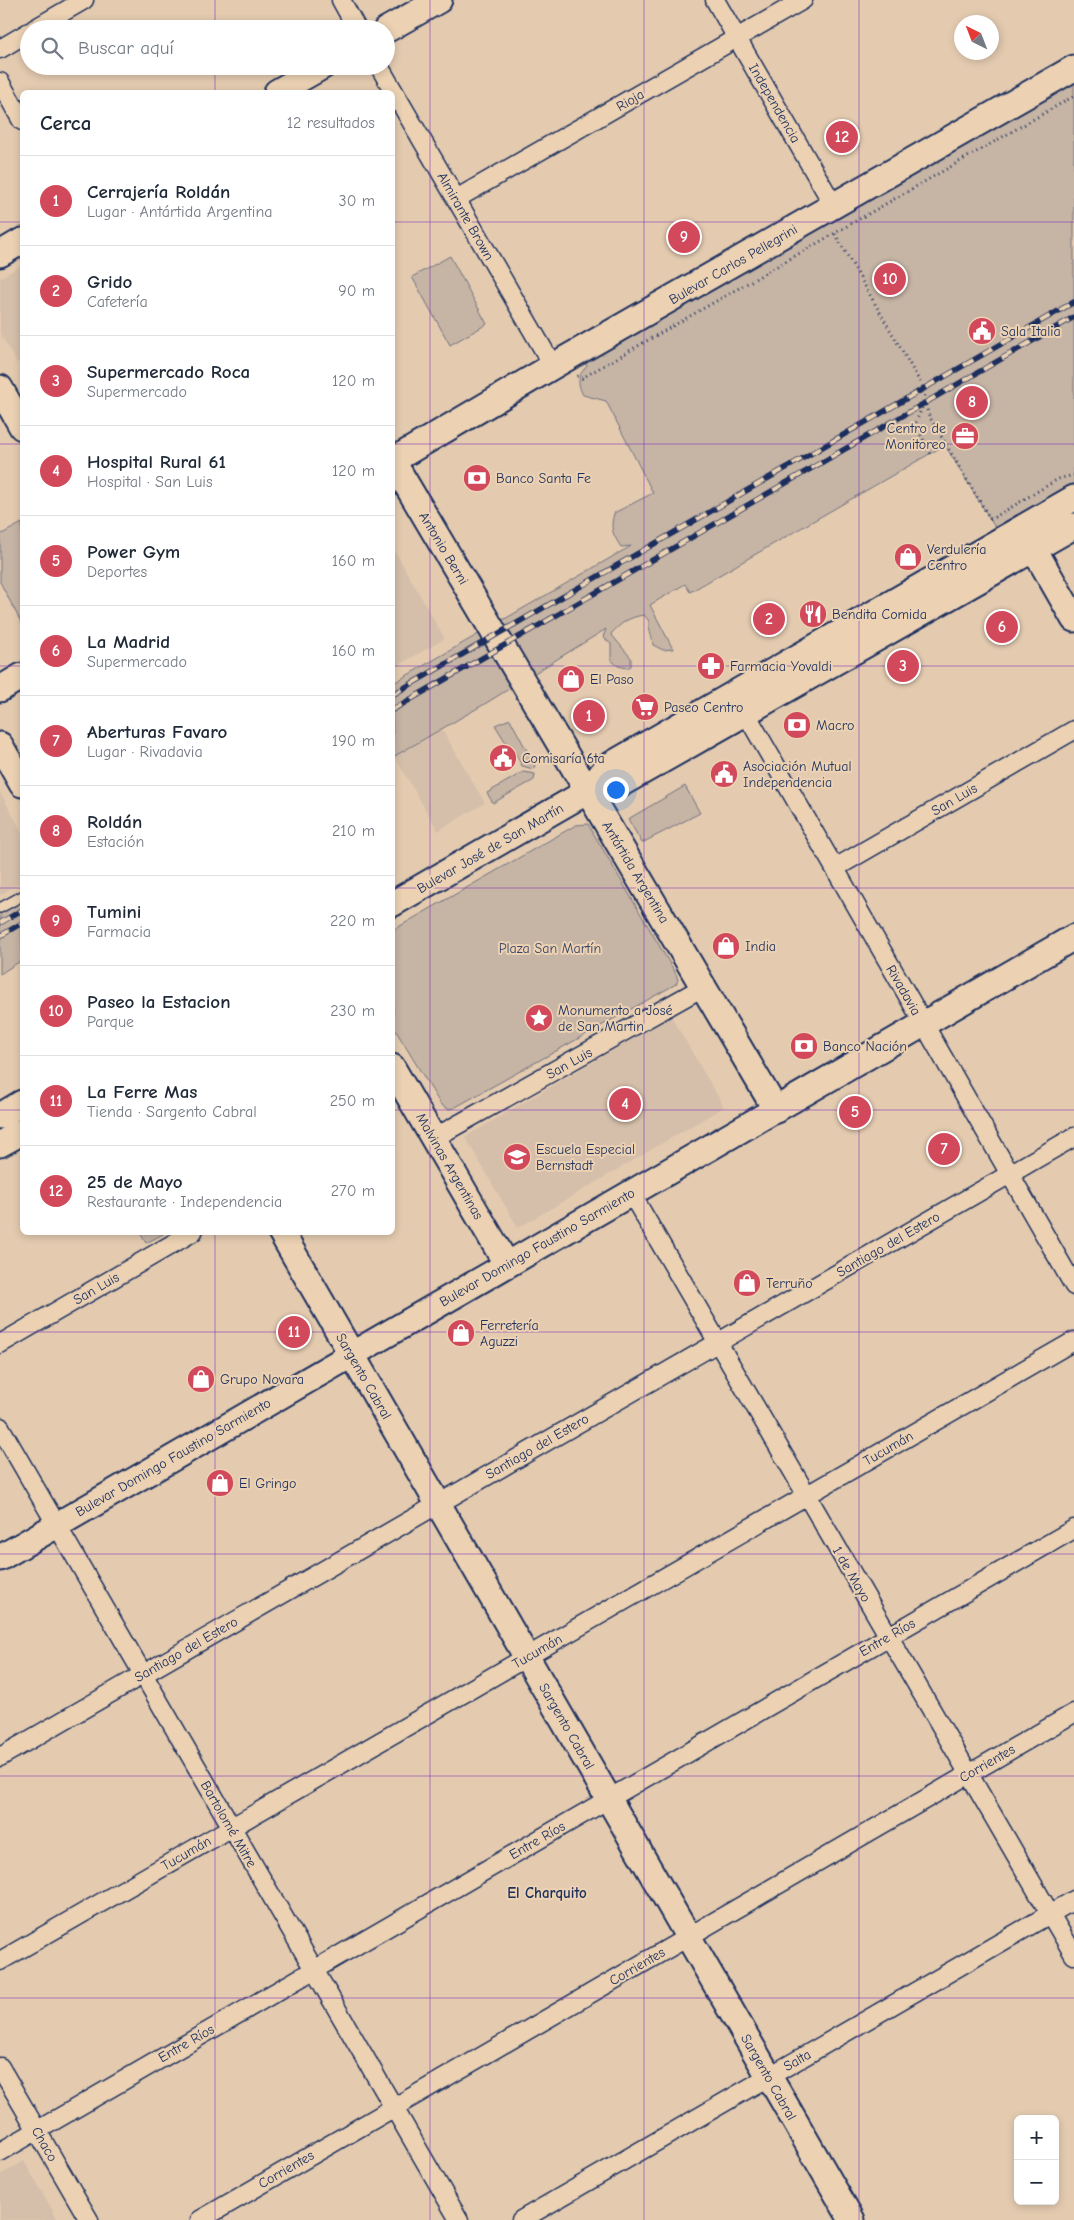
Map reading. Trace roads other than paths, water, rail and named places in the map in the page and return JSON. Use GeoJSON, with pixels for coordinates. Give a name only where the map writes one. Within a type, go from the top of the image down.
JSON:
{"type":"FeatureCollection","features":[{"type":"Feature","properties":{"kind":"main road"},"geometry":{"type":"LineString","coordinates":[[395,25],[438,0]]}},
{"type":"Feature","properties":{"kind":"main road","name":"Bulevar Carlos Pellegrini"},"geometry":{"type":"LineString","coordinates":[[395,460],[553,366],[1074,68]]}},
{"type":"Feature","properties":{"kind":"main road"},"geometry":{"type":"LineString","coordinates":[[281,90],[307,75]]}},
{"type":"Feature","properties":{"kind":"main road"},"geometry":{"type":"LineString","coordinates":[[0,254],[20,242]]}},
{"type":"Feature","properties":{"kind":"main road"},"geometry":{"type":"LineString","coordinates":[[0,388],[20,416]]}},
{"type":"Feature","properties":{"kind":"main road","name":"Antonio Berni"},"geometry":{"type":"LineString","coordinates":[[395,464],[496,635]]}},
{"type":"Feature","properties":{"kind":"main road","name":"Bulevar José de San Martín"},"geometry":{"type":"LineString","coordinates":[[395,902],[588,791],[617,786],[740,703],[1012,534],[1074,498]]}},
{"type":"Feature","properties":{"kind":"main road","name":"Bulevar José de San Martín"},"geometry":{"type":"LineString","coordinates":[[740,703],[1012,534],[1074,526]]}},
{"type":"Feature","properties":{"kind":"main road"},"geometry":{"type":"LineString","coordinates":[[1012,534],[1074,619]]}},
{"type":"Feature","properties":{"kind":"main road","name":"Antártida Argentina"},"geometry":{"type":"LineString","coordinates":[[496,635],[776,1110]]}},
{"type":"Feature","properties":{"kind":"main road"},"geometry":{"type":"LineString","coordinates":[[0,689],[20,677]]}},
{"type":"Feature","properties":{"kind":"main road"},"geometry":{"type":"LineString","coordinates":[[0,746],[20,781]]}},
{"type":"Feature","properties":{"kind":"main road","name":"Bulevar Domingo Faustino Sarmiento"},"geometry":{"type":"LineString","coordinates":[[0,1558],[1074,937]]}},
{"type":"Feature","properties":{"kind":"main road","name":"Malvinas Argentinas"},"geometry":{"type":"LineString","coordinates":[[395,1072],[507,1265]]}},
{"type":"Feature","properties":{"kind":"main road"},"geometry":{"type":"LineString","coordinates":[[0,1116],[20,1104]]}},
{"type":"Feature","properties":{"kind":"main road"},"geometry":{"type":"LineString","coordinates":[[0,1144],[20,1133]]}},
{"type":"Feature","properties":{"kind":"main road","name":"Sargento Cabral"},"geometry":{"type":"LineString","coordinates":[[283,1235],[852,2220]]}},
{"type":"Feature","properties":{"kind":"street"},"geometry":{"type":"LineString","coordinates":[[50,20],[84,0]]}},
{"type":"Feature","properties":{"kind":"street"},"geometry":{"type":"LineString","coordinates":[[341,0],[352,20]]}},
{"type":"Feature","properties":{"kind":"street","name":"Independencia"},"geometry":{"type":"LineString","coordinates":[[715,0],[834,206]]}},
{"type":"Feature","properties":{"kind":"street","name":"Rioja"},"geometry":{"type":"LineString","coordinates":[[456,199],[803,0]]}},
{"type":"Feature","properties":{"kind":"street"},"geometry":{"type":"LineString","coordinates":[[0,49],[20,37]]}},
{"type":"Feature","properties":{"kind":"street","name":"Almirante Brown"},"geometry":{"type":"LineString","coordinates":[[384,75],[393,90]]}},
{"type":"Feature","properties":{"kind":"street"},"geometry":{"type":"LineString","coordinates":[[0,82],[20,117]]}},
{"type":"Feature","properties":{"kind":"street","name":"Almirante Brown"},"geometry":{"type":"LineString","coordinates":[[395,94],[553,366]]}},
{"type":"Feature","properties":{"kind":"street","name":"Rivadavia"},"geometry":{"type":"LineString","coordinates":[[740,703],[1074,1286]]}},
{"type":"Feature","properties":{"kind":"street","name":"San Luis"},"geometry":{"type":"LineString","coordinates":[[835,868],[1074,730]]}},
{"type":"Feature","properties":{"kind":"street","name":"San Luis"},"geometry":{"type":"LineString","coordinates":[[434,1138],[703,987]]}},
{"type":"Feature","properties":{"kind":"street","name":"Santiago del Estero"},"geometry":{"type":"LineString","coordinates":[[0,1757],[1074,1136]]}},
{"type":"Feature","properties":{"kind":"street","name":"1 de Mayo"},"geometry":{"type":"LineString","coordinates":[[631,1193],[1074,1955]]}},
{"type":"Feature","properties":{"kind":"street","name":"San Luis"},"geometry":{"type":"LineString","coordinates":[[0,1344],[188,1235]]}},
{"type":"Feature","properties":{"kind":"street","name":"Tucumán"},"geometry":{"type":"LineString","coordinates":[[0,1961],[1074,1340]]}},
{"type":"Feature","properties":{"kind":"street","name":"Bartolomé Mitre"},"geometry":{"type":"LineString","coordinates":[[0,1427],[458,2220]]}},
{"type":"Feature","properties":{"kind":"street","name":"Entre Ríos"},"geometry":{"type":"LineString","coordinates":[[0,2152],[1074,1529]]}},
{"type":"Feature","properties":{"kind":"street","name":"Corrientes"},"geometry":{"type":"LineString","coordinates":[[200,2220],[1074,1713]]}},
{"type":"Feature","properties":{"kind":"street","name":"Salta"},"geometry":{"type":"LineString","coordinates":[[520,2220],[1074,1900]]}},
{"type":"Feature","properties":{"kind":"street","name":"Chaco"},"geometry":{"type":"LineString","coordinates":[[0,2067],[89,2220]]}},
{"type":"Feature","properties":{"kind":"lane"},"geometry":{"type":"LineString","coordinates":[[0,908],[20,897]]}},
{"type":"Feature","properties":{"kind":"railway"},"geometry":{"type":"LineString","coordinates":[[395,693],[1074,302]]}},
{"type":"Feature","properties":{"kind":"railway"},"geometry":{"type":"LineString","coordinates":[[395,708],[1074,317]]}},
{"type":"Feature","properties":{"kind":"railway"},"geometry":{"type":"LineString","coordinates":[[0,923],[20,911]]}},
{"type":"Feature","properties":{"kind":"railway"},"geometry":{"type":"LineString","coordinates":[[0,936],[20,924]]}},
{"type":"Feature","properties":{"kind":"place","name":"25 de Mayo"},"geometry":{"type":"Point","coordinates":[842,137]}},
{"type":"Feature","properties":{"kind":"place","name":"Tumini"},"geometry":{"type":"Point","coordinates":[684,237]}},
{"type":"Feature","properties":{"kind":"place","name":"Paseo la Estacion"},"geometry":{"type":"Point","coordinates":[890,279]}},
{"type":"Feature","properties":{"kind":"place","name":"Sala Italia"},"geometry":{"type":"Point","coordinates":[982,331]}},
{"type":"Feature","properties":{"kind":"place","name":"Roldán"},"geometry":{"type":"Point","coordinates":[972,402]}},
{"type":"Feature","properties":{"kind":"place","name":"Centro de Monitoreo"},"geometry":{"type":"Point","coordinates":[965,436]}},
{"type":"Feature","properties":{"kind":"place","name":"Banco Santa Fe"},"geometry":{"type":"Point","coordinates":[477,478]}},
{"type":"Feature","properties":{"kind":"place","name":"Verdulería Centro"},"geometry":{"type":"Point","coordinates":[908,557]}},
{"type":"Feature","properties":{"kind":"place","name":"Bendita Comida"},"geometry":{"type":"Point","coordinates":[813,614]}},
{"type":"Feature","properties":{"kind":"place","name":"Grido"},"geometry":{"type":"Point","coordinates":[769,619]}},
{"type":"Feature","properties":{"kind":"place","name":"La Madrid"},"geometry":{"type":"Point","coordinates":[1002,627]}},
{"type":"Feature","properties":{"kind":"place","name":"Farmacia Yovaldi"},"geometry":{"type":"Point","coordinates":[711,666]}},
{"type":"Feature","properties":{"kind":"place","name":"Supermercado Roca"},"geometry":{"type":"Point","coordinates":[903,666]}},
{"type":"Feature","properties":{"kind":"place","name":"El Paso"},"geometry":{"type":"Point","coordinates":[571,679]}},
{"type":"Feature","properties":{"kind":"place","name":"Paseo Centro"},"geometry":{"type":"Point","coordinates":[645,707]}},
{"type":"Feature","properties":{"kind":"place","name":"Cerrajería Roldán"},"geometry":{"type":"Point","coordinates":[589,716]}},
{"type":"Feature","properties":{"kind":"place","name":"Macro"},"geometry":{"type":"Point","coordinates":[797,725]}},
{"type":"Feature","properties":{"kind":"place","name":"Comisaría 6ta"},"geometry":{"type":"Point","coordinates":[503,758]}},
{"type":"Feature","properties":{"kind":"place","name":"Asociación Mutual Independencia"},"geometry":{"type":"Point","coordinates":[724,774]}},
{"type":"Feature","properties":{"kind":"place","name":"India"},"geometry":{"type":"Point","coordinates":[726,946]}},
{"type":"Feature","properties":{"kind":"place","name":"Monumento a José de San Martin"},"geometry":{"type":"Point","coordinates":[539,1018]}},
{"type":"Feature","properties":{"kind":"place","name":"Banco Nación"},"geometry":{"type":"Point","coordinates":[804,1046]}},
{"type":"Feature","properties":{"kind":"place","name":"Hospital Rural 61"},"geometry":{"type":"Point","coordinates":[625,1104]}},
{"type":"Feature","properties":{"kind":"place","name":"Power Gym"},"geometry":{"type":"Point","coordinates":[855,1112]}},
{"type":"Feature","properties":{"kind":"place","name":"Aberturas Favaro"},"geometry":{"type":"Point","coordinates":[944,1149]}},
{"type":"Feature","properties":{"kind":"place","name":"Escuela Especial Bernstadt"},"geometry":{"type":"Point","coordinates":[517,1157]}},
{"type":"Feature","properties":{"kind":"place","name":"Terruño"},"geometry":{"type":"Point","coordinates":[747,1283]}},
{"type":"Feature","properties":{"kind":"place","name":"La Ferre Mas"},"geometry":{"type":"Point","coordinates":[294,1332]}},
{"type":"Feature","properties":{"kind":"place","name":"Ferretería Aguzzi"},"geometry":{"type":"Point","coordinates":[461,1333]}},
{"type":"Feature","properties":{"kind":"place","name":"Grupo Novara"},"geometry":{"type":"Point","coordinates":[201,1379]}},
{"type":"Feature","properties":{"kind":"place","name":"El Gringo"},"geometry":{"type":"Point","coordinates":[220,1483]}},
{"type":"Feature","properties":{"kind":"district","name":"El Charquito"},"geometry":{"type":"Point","coordinates":[547,1893]}},
{"type":"Feature","properties":{"kind":"park label","name":"Plaza San Martín"},"geometry":{"type":"Point","coordinates":[550,948]}}]}
